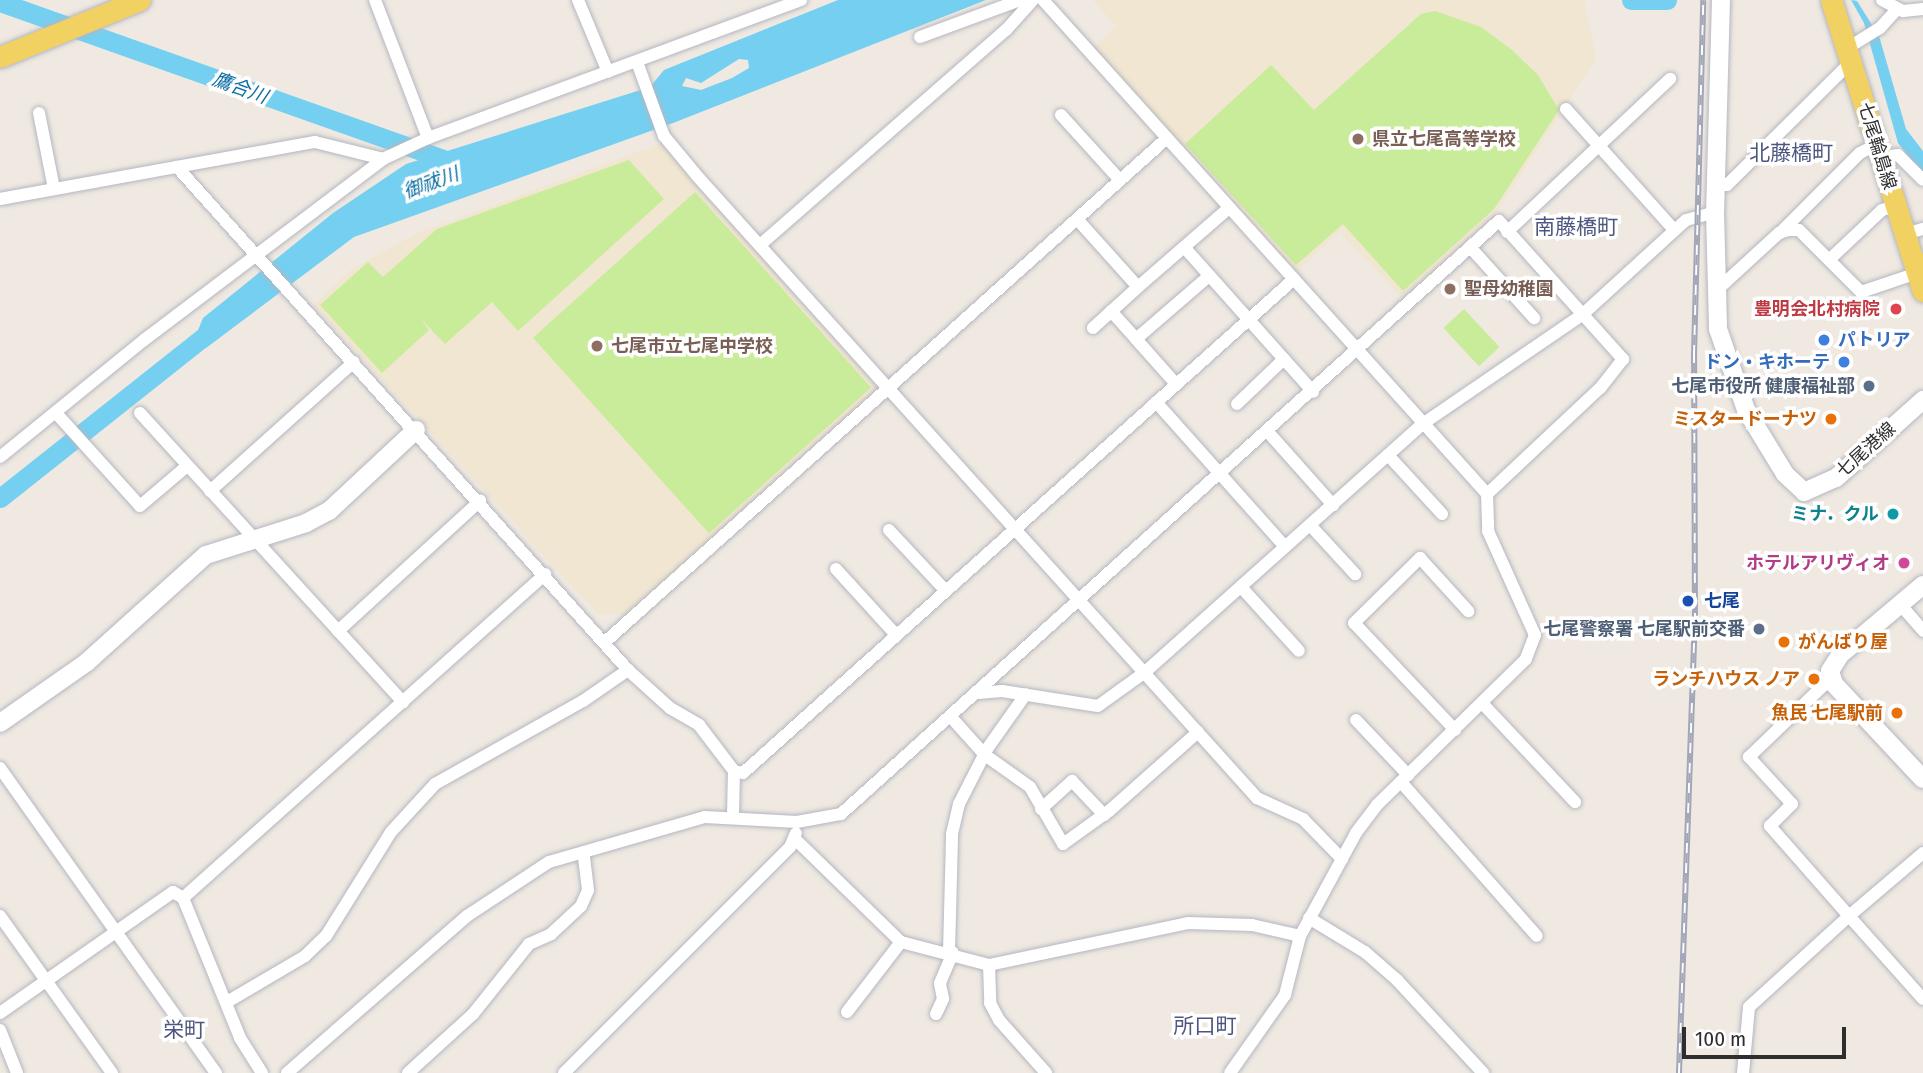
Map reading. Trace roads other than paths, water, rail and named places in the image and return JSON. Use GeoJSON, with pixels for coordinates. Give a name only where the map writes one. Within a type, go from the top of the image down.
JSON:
{"type":"FeatureCollection","features":[{"type":"Feature","properties":{"kind":"main road"},"geometry":{"type":"LineString","coordinates":[[0,57],[140,0]]}},
{"type":"Feature","properties":{"kind":"main road","name":"七尾輪島線"},"geometry":{"type":"LineString","coordinates":[[1831,2],[1852,51],[1896,206],[1914,231],[1920,282]]}},
{"type":"Feature","properties":{"kind":"street"},"geometry":{"type":"LineString","coordinates":[[375,0],[425,139]]}},
{"type":"Feature","properties":{"kind":"street"},"geometry":{"type":"LineString","coordinates":[[578,0],[608,72]]}},
{"type":"Feature","properties":{"kind":"street"},"geometry":{"type":"LineString","coordinates":[[0,457],[386,158],[425,139],[801,0]]}},
{"type":"Feature","properties":{"kind":"street"},"geometry":{"type":"LineString","coordinates":[[920,37],[1020,0]]}},
{"type":"Feature","properties":{"kind":"street"},"geometry":{"type":"LineString","coordinates":[[760,245],[1006,30],[1033,0]]}},
{"type":"Feature","properties":{"kind":"street"},"geometry":{"type":"LineString","coordinates":[[1043,0],[1487,494],[1488,531],[1535,635],[1526,659],[1404,779],[1363,824],[1300,936],[1285,995],[1230,1073]]}},
{"type":"Feature","properties":{"kind":"street"},"geometry":{"type":"LineString","coordinates":[[1718,289],[1715,212],[1721,0]]}},
{"type":"Feature","properties":{"kind":"street"},"geometry":{"type":"LineString","coordinates":[[1882,0],[1897,9],[1923,9]]}},
{"type":"Feature","properties":{"kind":"street"},"geometry":{"type":"LineString","coordinates":[[1717,184],[1727,184],[1852,51],[1880,28],[1897,9]]}},
{"type":"Feature","properties":{"kind":"street"},"geometry":{"type":"LineString","coordinates":[[637,62],[664,136],[760,245],[1262,803],[1303,819],[1342,859]]}},
{"type":"Feature","properties":{"kind":"street"},"geometry":{"type":"LineString","coordinates":[[1507,232],[1670,79]]}},
{"type":"Feature","properties":{"kind":"street"},"geometry":{"type":"LineString","coordinates":[[1566,109],[1674,230]]}},
{"type":"Feature","properties":{"kind":"street"},"geometry":{"type":"LineString","coordinates":[[39,113],[54,189]]}},
{"type":"Feature","properties":{"kind":"street"},"geometry":{"type":"LineString","coordinates":[[1061,115],[1120,180]]}},
{"type":"Feature","properties":{"kind":"street"},"geometry":{"type":"LineString","coordinates":[[605,642],[1166,139]]}},
{"type":"Feature","properties":{"kind":"street"},"geometry":{"type":"LineString","coordinates":[[0,199],[315,142],[386,158]]}},
{"type":"Feature","properties":{"kind":"street"},"geometry":{"type":"LineString","coordinates":[[1718,289],[1860,153],[1880,151],[1898,155],[1923,180]]}},
{"type":"Feature","properties":{"kind":"street"},"geometry":{"type":"LineString","coordinates":[[177,167],[480,500],[628,670],[670,708],[699,725],[734,771],[733,816]]}},
{"type":"Feature","properties":{"kind":"street"},"geometry":{"type":"LineString","coordinates":[[1829,260],[1882,210],[1896,206]]}},
{"type":"Feature","properties":{"kind":"street"},"geometry":{"type":"LineString","coordinates":[[1093,328],[1229,208]]}},
{"type":"Feature","properties":{"kind":"street"},"geometry":{"type":"LineString","coordinates":[[978,693],[1026,694],[1098,706],[1144,673],[1424,423],[1582,315],[1674,230],[1698,214],[1715,212]]}},
{"type":"Feature","properties":{"kind":"street"},"geometry":{"type":"LineString","coordinates":[[1077,219],[1138,287]]}},
{"type":"Feature","properties":{"kind":"street"},"geometry":{"type":"LineString","coordinates":[[286,1073],[467,916],[549,862],[705,817],[733,816],[797,822],[841,814],[1313,392],[1499,221],[1623,359],[1600,388],[1487,494]]}},
{"type":"Feature","properties":{"kind":"street"},"geometry":{"type":"LineString","coordinates":[[1779,233],[1799,230],[1861,292],[1920,282]]}},
{"type":"Feature","properties":{"kind":"street"},"geometry":{"type":"LineString","coordinates":[[1184,247],[1313,392]]}},
{"type":"Feature","properties":{"kind":"street"},"geometry":{"type":"LineString","coordinates":[[1470,247],[1534,318]]}},
{"type":"Feature","properties":{"kind":"street"},"geometry":{"type":"LineString","coordinates":[[1136,339],[1209,276]]}},
{"type":"Feature","properties":{"kind":"street"},"geometry":{"type":"LineString","coordinates":[[734,771],[743,773],[1294,278]]}},
{"type":"Feature","properties":{"kind":"street","name":"七尾港線"},"geometry":{"type":"LineString","coordinates":[[1718,289],[1718,330],[1730,374],[1785,474],[1804,492],[1836,478],[1923,400]]}},
{"type":"Feature","properties":{"kind":"street"},"geometry":{"type":"LineString","coordinates":[[1111,311],[1176,384]]}},
{"type":"Feature","properties":{"kind":"street"},"geometry":{"type":"LineString","coordinates":[[1237,404],[1284,359]]}},
{"type":"Feature","properties":{"kind":"street"},"geometry":{"type":"LineString","coordinates":[[210,491],[354,362]]}},
{"type":"Feature","properties":{"kind":"street"},"geometry":{"type":"LineString","coordinates":[[1156,402],[1285,547]]}},
{"type":"Feature","properties":{"kind":"street"},"geometry":{"type":"LineString","coordinates":[[56,413],[140,506],[187,466]]}},
{"type":"Feature","properties":{"kind":"street"},"geometry":{"type":"LineString","coordinates":[[140,413],[403,702]]}},
{"type":"Feature","properties":{"kind":"street"},"geometry":{"type":"LineString","coordinates":[[0,723],[87,662],[206,555],[256,540],[329,511],[416,430]]}},
{"type":"Feature","properties":{"kind":"street"},"geometry":{"type":"LineString","coordinates":[[1268,432],[1333,505]]}},
{"type":"Feature","properties":{"kind":"street"},"geometry":{"type":"LineString","coordinates":[[1388,455],[1442,514]]}},
{"type":"Feature","properties":{"kind":"street"},"geometry":{"type":"LineString","coordinates":[[338,631],[480,500]]}},
{"type":"Feature","properties":{"kind":"street"},"geometry":{"type":"LineString","coordinates":[[1310,525],[1355,574]]}},
{"type":"Feature","properties":{"kind":"street"},"geometry":{"type":"LineString","coordinates":[[889,530],[945,590]]}},
{"type":"Feature","properties":{"kind":"street"},"geometry":{"type":"LineString","coordinates":[[1455,730],[1354,622],[1420,558],[1468,611]]}},
{"type":"Feature","properties":{"kind":"street"},"geometry":{"type":"LineString","coordinates":[[836,569],[896,635]]}},
{"type":"Feature","properties":{"kind":"street"},"geometry":{"type":"LineString","coordinates":[[183,898],[545,573]]}},
{"type":"Feature","properties":{"kind":"street"},"geometry":{"type":"LineString","coordinates":[[1923,585],[1840,655],[1830,671],[1834,684],[1923,779]]}},
{"type":"Feature","properties":{"kind":"street"},"geometry":{"type":"LineString","coordinates":[[1241,587],[1299,650]]}},
{"type":"Feature","properties":{"kind":"street"},"geometry":{"type":"LineString","coordinates":[[1899,603],[1923,631]]}},
{"type":"Feature","properties":{"kind":"street"},"geometry":{"type":"LineString","coordinates":[[227,1002],[305,956],[326,936],[391,832],[435,784],[583,701],[628,670]]}},
{"type":"Feature","properties":{"kind":"street"},"geometry":{"type":"LineString","coordinates":[[1834,684],[1827,682],[1749,757],[1791,804],[1770,826],[1923,999]]}},
{"type":"Feature","properties":{"kind":"street"},"geometry":{"type":"LineString","coordinates":[[936,1014],[943,999],[940,983],[951,952],[952,834],[959,804],[985,755],[1026,694]]}},
{"type":"Feature","properties":{"kind":"street"},"geometry":{"type":"LineString","coordinates":[[1482,703],[1575,802]]}},
{"type":"Feature","properties":{"kind":"street"},"geometry":{"type":"LineString","coordinates":[[950,716],[985,755],[1021,777],[1063,844],[1104,815],[1198,732]]}},
{"type":"Feature","properties":{"kind":"street"},"geometry":{"type":"LineString","coordinates":[[1356,720],[1537,936]]}},
{"type":"Feature","properties":{"kind":"street"},"geometry":{"type":"LineString","coordinates":[[0,768],[215,1073]]}},
{"type":"Feature","properties":{"kind":"street"},"geometry":{"type":"LineString","coordinates":[[1041,809],[1072,781],[1104,815]]}},
{"type":"Feature","properties":{"kind":"street"},"geometry":{"type":"LineString","coordinates":[[564,1073],[796,840],[797,822]]}},
{"type":"Feature","properties":{"kind":"street"},"geometry":{"type":"LineString","coordinates":[[796,840],[901,942],[951,952],[989,965],[1188,923],[1252,925],[1300,936]]}},
{"type":"Feature","properties":{"kind":"street"},"geometry":{"type":"LineString","coordinates":[[408,1073],[473,1014],[529,944],[551,934],[581,906],[588,890],[583,852]]}},
{"type":"Feature","properties":{"kind":"street"},"geometry":{"type":"LineString","coordinates":[[1744,1073],[1749,1007],[1923,853]]}},
{"type":"Feature","properties":{"kind":"street"},"geometry":{"type":"LineString","coordinates":[[0,1013],[47,983],[173,892],[183,898],[240,1038],[262,1073]]}},
{"type":"Feature","properties":{"kind":"street"},"geometry":{"type":"LineString","coordinates":[[0,916],[112,1073]]}},
{"type":"Feature","properties":{"kind":"street"},"geometry":{"type":"LineString","coordinates":[[1309,918],[1364,952],[1396,980],[1483,1073]]}},
{"type":"Feature","properties":{"kind":"street"},"geometry":{"type":"LineString","coordinates":[[847,1012],[901,942]]}},
{"type":"Feature","properties":{"kind":"street"},"geometry":{"type":"LineString","coordinates":[[989,965],[990,1003],[999,1020],[1046,1073]]}},
{"type":"Feature","properties":{"kind":"street"},"geometry":{"type":"LineString","coordinates":[[0,1030],[17,1073]]}},
{"type":"Feature","properties":{"kind":"water"},"geometry":{"type":"Polygon","coordinates":[[[838,0],[986,0],[673,123],[354,237],[206,348],[196,335],[203,318],[333,213],[406,164],[650,87],[664,70],[838,0]],[[881,17],[852,27],[822,47],[833,49],[863,35],[881,17]],[[739,59],[701,83],[686,78],[682,86],[701,90],[732,78],[749,68],[748,60],[739,59]]]}},
{"type":"Feature","properties":{"kind":"water"},"geometry":{"type":"Polygon","coordinates":[[[1851,0],[1857,1],[1879,36],[1906,129],[1923,151],[1923,174],[1898,143],[1864,23],[1851,0]]]}},
{"type":"Feature","properties":{"kind":"waterway","name":"御祓川"},"geometry":{"type":"LineString","coordinates":[[800,54],[936,0]]}},
{"type":"Feature","properties":{"kind":"waterway"},"geometry":{"type":"LineString","coordinates":[[1631,0],[1667,0]]}},
{"type":"Feature","properties":{"kind":"waterway","name":"鷹合川"},"geometry":{"type":"LineString","coordinates":[[0,2],[454,163]]}},
{"type":"Feature","properties":{"kind":"waterway","name":"御祓川"},"geometry":{"type":"LineString","coordinates":[[0,498],[218,325]]}},
{"type":"Feature","properties":{"kind":"railway"},"geometry":{"type":"LineString","coordinates":[[1679,1073],[1695,623],[1694,355],[1703,0]]}},
{"type":"Feature","properties":{"kind":"place","name":"県立七尾高等学校"},"geometry":{"type":"Point","coordinates":[1358,139]}},
{"type":"Feature","properties":{"kind":"place","name":"聖母幼稚園"},"geometry":{"type":"Point","coordinates":[1450,289]}},
{"type":"Feature","properties":{"kind":"place","name":"豊明会北村病院"},"geometry":{"type":"Point","coordinates":[1896,309]}},
{"type":"Feature","properties":{"kind":"place","name":"パトリア"},"geometry":{"type":"Point","coordinates":[1824,340]}},
{"type":"Feature","properties":{"kind":"place","name":"七尾市立七尾中学校"},"geometry":{"type":"Point","coordinates":[597,346]}},
{"type":"Feature","properties":{"kind":"place","name":"ドン・キホーテ"},"geometry":{"type":"Point","coordinates":[1844,362]}},
{"type":"Feature","properties":{"kind":"place","name":"七尾市役所 健康福祉部"},"geometry":{"type":"Point","coordinates":[1869,386]}},
{"type":"Feature","properties":{"kind":"place","name":"ミスタードーナツ"},"geometry":{"type":"Point","coordinates":[1831,419]}},
{"type":"Feature","properties":{"kind":"place","name":"ミナ．クル"},"geometry":{"type":"Point","coordinates":[1893,514]}},
{"type":"Feature","properties":{"kind":"place","name":"ホテルアリヴィオ"},"geometry":{"type":"Point","coordinates":[1904,563]}},
{"type":"Feature","properties":{"kind":"place","name":"七尾"},"geometry":{"type":"Point","coordinates":[1688,601]}},
{"type":"Feature","properties":{"kind":"place","name":"七尾警察署 七尾駅前交番"},"geometry":{"type":"Point","coordinates":[1759,629]}},
{"type":"Feature","properties":{"kind":"place","name":"がんばり屋"},"geometry":{"type":"Point","coordinates":[1784,642]}},
{"type":"Feature","properties":{"kind":"place","name":"ランチハウス ノア"},"geometry":{"type":"Point","coordinates":[1814,679]}},
{"type":"Feature","properties":{"kind":"place","name":"魚民 七尾駅前"},"geometry":{"type":"Point","coordinates":[1897,713]}},
{"type":"Feature","properties":{"kind":"district","name":"北藤橋町"},"geometry":{"type":"Point","coordinates":[1791,153]}},
{"type":"Feature","properties":{"kind":"district","name":"南藤橋町"},"geometry":{"type":"Point","coordinates":[1576,227]}},
{"type":"Feature","properties":{"kind":"district","name":"所口町"},"geometry":{"type":"Point","coordinates":[1205,1026]}},
{"type":"Feature","properties":{"kind":"district","name":"栄町"},"geometry":{"type":"Point","coordinates":[184,1030]}}]}
